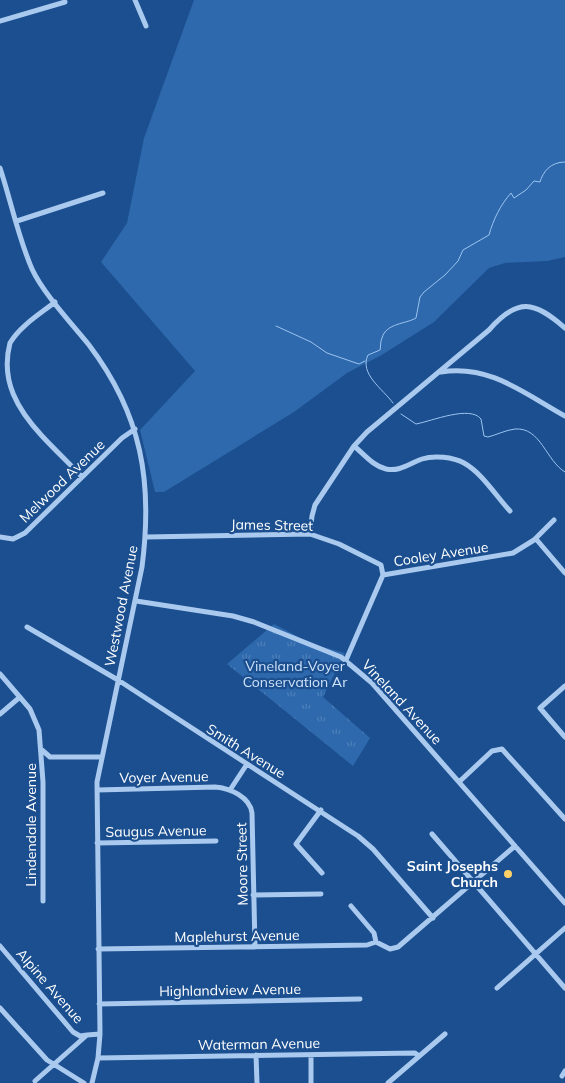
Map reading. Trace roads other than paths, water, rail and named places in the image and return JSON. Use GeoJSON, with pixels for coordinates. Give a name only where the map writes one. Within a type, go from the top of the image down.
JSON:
{"type":"FeatureCollection","features":[{"type":"Feature","properties":{"kind":"street"},"geometry":{"type":"LineString","coordinates":[[135,0],[146,26]]}},
{"type":"Feature","properties":{"kind":"street"},"geometry":{"type":"LineString","coordinates":[[0,21],[66,2]]}},
{"type":"Feature","properties":{"kind":"street","name":"Westwood Avenue"},"geometry":{"type":"LineString","coordinates":[[0,168],[32,270],[114,381],[135,429],[146,486],[146,537],[136,601],[102,757],[97,790],[100,1034],[98,1058],[92,1083]]}},
{"type":"Feature","properties":{"kind":"street"},"geometry":{"type":"LineString","coordinates":[[17,221],[103,192]]}},
{"type":"Feature","properties":{"kind":"street"},"geometry":{"type":"LineString","coordinates":[[55,302],[20,331],[10,343],[3,358],[2,377],[7,394],[16,408],[82,477]]}},
{"type":"Feature","properties":{"kind":"street"},"geometry":{"type":"LineString","coordinates":[[310,534],[315,505],[354,446],[367,432],[441,372],[503,315],[512,309],[526,306],[536,307],[565,328]]}},
{"type":"Feature","properties":{"kind":"street"},"geometry":{"type":"LineString","coordinates":[[441,372],[470,370],[490,375],[531,395],[565,416]]}},
{"type":"Feature","properties":{"kind":"street","name":"Melwood Avenue"},"geometry":{"type":"LineString","coordinates":[[0,537],[13,539],[25,533],[122,438],[135,429]]}},
{"type":"Feature","properties":{"kind":"street"},"geometry":{"type":"LineString","coordinates":[[354,446],[375,464],[389,470],[403,468],[426,458],[454,459],[467,465],[510,511]]}},
{"type":"Feature","properties":{"kind":"street","name":"Cooley Avenue"},"geometry":{"type":"LineString","coordinates":[[346,660],[383,575],[504,555],[520,550],[536,538],[554,520]]}},
{"type":"Feature","properties":{"kind":"street","name":"James Street"},"geometry":{"type":"LineString","coordinates":[[146,537],[310,534],[339,544],[372,559],[380,565],[383,575]]}},
{"type":"Feature","properties":{"kind":"street"},"geometry":{"type":"LineString","coordinates":[[536,538],[565,573]]}},
{"type":"Feature","properties":{"kind":"street","name":"Vineland Avenue"},"geometry":{"type":"LineString","coordinates":[[136,601],[241,618],[346,660],[372,683],[565,903]]}},
{"type":"Feature","properties":{"kind":"street","name":"Smith Avenue"},"geometry":{"type":"LineString","coordinates":[[27,627],[118,680],[321,810],[373,850],[433,918]]}},
{"type":"Feature","properties":{"kind":"street","name":"Lindendale Avenue"},"geometry":{"type":"LineString","coordinates":[[0,674],[20,697],[37,722],[42,750],[43,901]]}},
{"type":"Feature","properties":{"kind":"street"},"geometry":{"type":"LineString","coordinates":[[565,686],[540,708],[565,736]]}},
{"type":"Feature","properties":{"kind":"street"},"geometry":{"type":"LineString","coordinates":[[0,714],[20,697]]}},
{"type":"Feature","properties":{"kind":"street"},"geometry":{"type":"LineString","coordinates":[[459,782],[492,751],[498,748],[505,751],[565,819]]}},
{"type":"Feature","properties":{"kind":"street"},"geometry":{"type":"LineString","coordinates":[[42,750],[44,754],[50,756],[102,757]]}},
{"type":"Feature","properties":{"kind":"street"},"geometry":{"type":"LineString","coordinates":[[230,790],[247,764]]}},
{"type":"Feature","properties":{"kind":"street","name":"Voyer Avenue"},"geometry":{"type":"LineString","coordinates":[[97,790],[206,786],[230,790]]}},
{"type":"Feature","properties":{"kind":"street","name":"Moore Street"},"geometry":{"type":"LineString","coordinates":[[230,790],[247,802],[252,810],[255,947]]}},
{"type":"Feature","properties":{"kind":"street"},"geometry":{"type":"LineString","coordinates":[[321,810],[296,844],[322,873]]}},
{"type":"Feature","properties":{"kind":"street"},"geometry":{"type":"LineString","coordinates":[[432,834],[472,883],[565,988]]}},
{"type":"Feature","properties":{"kind":"street","name":"Saugus Avenue"},"geometry":{"type":"LineString","coordinates":[[97,843],[216,841]]}},
{"type":"Feature","properties":{"kind":"street"},"geometry":{"type":"LineString","coordinates":[[433,918],[515,846]]}},
{"type":"Feature","properties":{"kind":"street"},"geometry":{"type":"LineString","coordinates":[[254,895],[321,894]]}},
{"type":"Feature","properties":{"kind":"street"},"geometry":{"type":"LineString","coordinates":[[351,906],[374,933],[376,942]]}},
{"type":"Feature","properties":{"kind":"street","name":"Maplehurst Avenue"},"geometry":{"type":"LineString","coordinates":[[98,949],[367,945],[376,942],[394,949],[433,918]]}},
{"type":"Feature","properties":{"kind":"street"},"geometry":{"type":"LineString","coordinates":[[497,988],[565,928]]}},
{"type":"Feature","properties":{"kind":"street","name":"Alpine Avenue"},"geometry":{"type":"LineString","coordinates":[[0,946],[73,1032],[80,1036],[87,1035]]}},
{"type":"Feature","properties":{"kind":"street","name":"Highlandview Avenue"},"geometry":{"type":"LineString","coordinates":[[99,1004],[360,999]]}},
{"type":"Feature","properties":{"kind":"street"},"geometry":{"type":"LineString","coordinates":[[0,1008],[47,1060],[84,1083]]}},
{"type":"Feature","properties":{"kind":"street"},"geometry":{"type":"LineString","coordinates":[[35,1081],[87,1035],[100,1034]]}},
{"type":"Feature","properties":{"kind":"street"},"geometry":{"type":"LineString","coordinates":[[388,1083],[445,1034]]}},
{"type":"Feature","properties":{"kind":"street","name":"Waterman Avenue"},"geometry":{"type":"LineString","coordinates":[[98,1058],[415,1053],[419,1056]]}},
{"type":"Feature","properties":{"kind":"street"},"geometry":{"type":"LineString","coordinates":[[311,1054],[311,1083]]}},
{"type":"Feature","properties":{"kind":"street"},"geometry":{"type":"LineString","coordinates":[[256,1055],[257,1083]]}},
{"type":"Feature","properties":{"kind":"waterway"},"geometry":{"type":"LineString","coordinates":[[393,403],[369,375],[366,362],[368,355],[380,350],[381,340],[388,329],[416,318],[420,297],[458,261],[463,250],[489,235],[498,212],[511,193],[514,198],[526,190],[534,181],[540,182],[545,171],[551,166],[565,162]]}},
{"type":"Feature","properties":{"kind":"waterway"},"geometry":{"type":"LineString","coordinates":[[276,326],[311,342],[327,353],[359,364],[365,361]]}},
{"type":"Feature","properties":{"kind":"waterway"},"geometry":{"type":"LineString","coordinates":[[401,414],[416,424],[460,414],[476,415],[481,419],[484,436],[488,437],[515,429],[524,430],[531,433],[537,439],[558,467],[565,472]]}},
{"type":"Feature","properties":{"kind":"place","name":"Saint Josephs Church"},"geometry":{"type":"Point","coordinates":[508,874]}},
{"type":"Feature","properties":{"kind":"park label","name":"Vineland-Voyer Conservation Ar"},"geometry":{"type":"Point","coordinates":[295,674]}}]}
